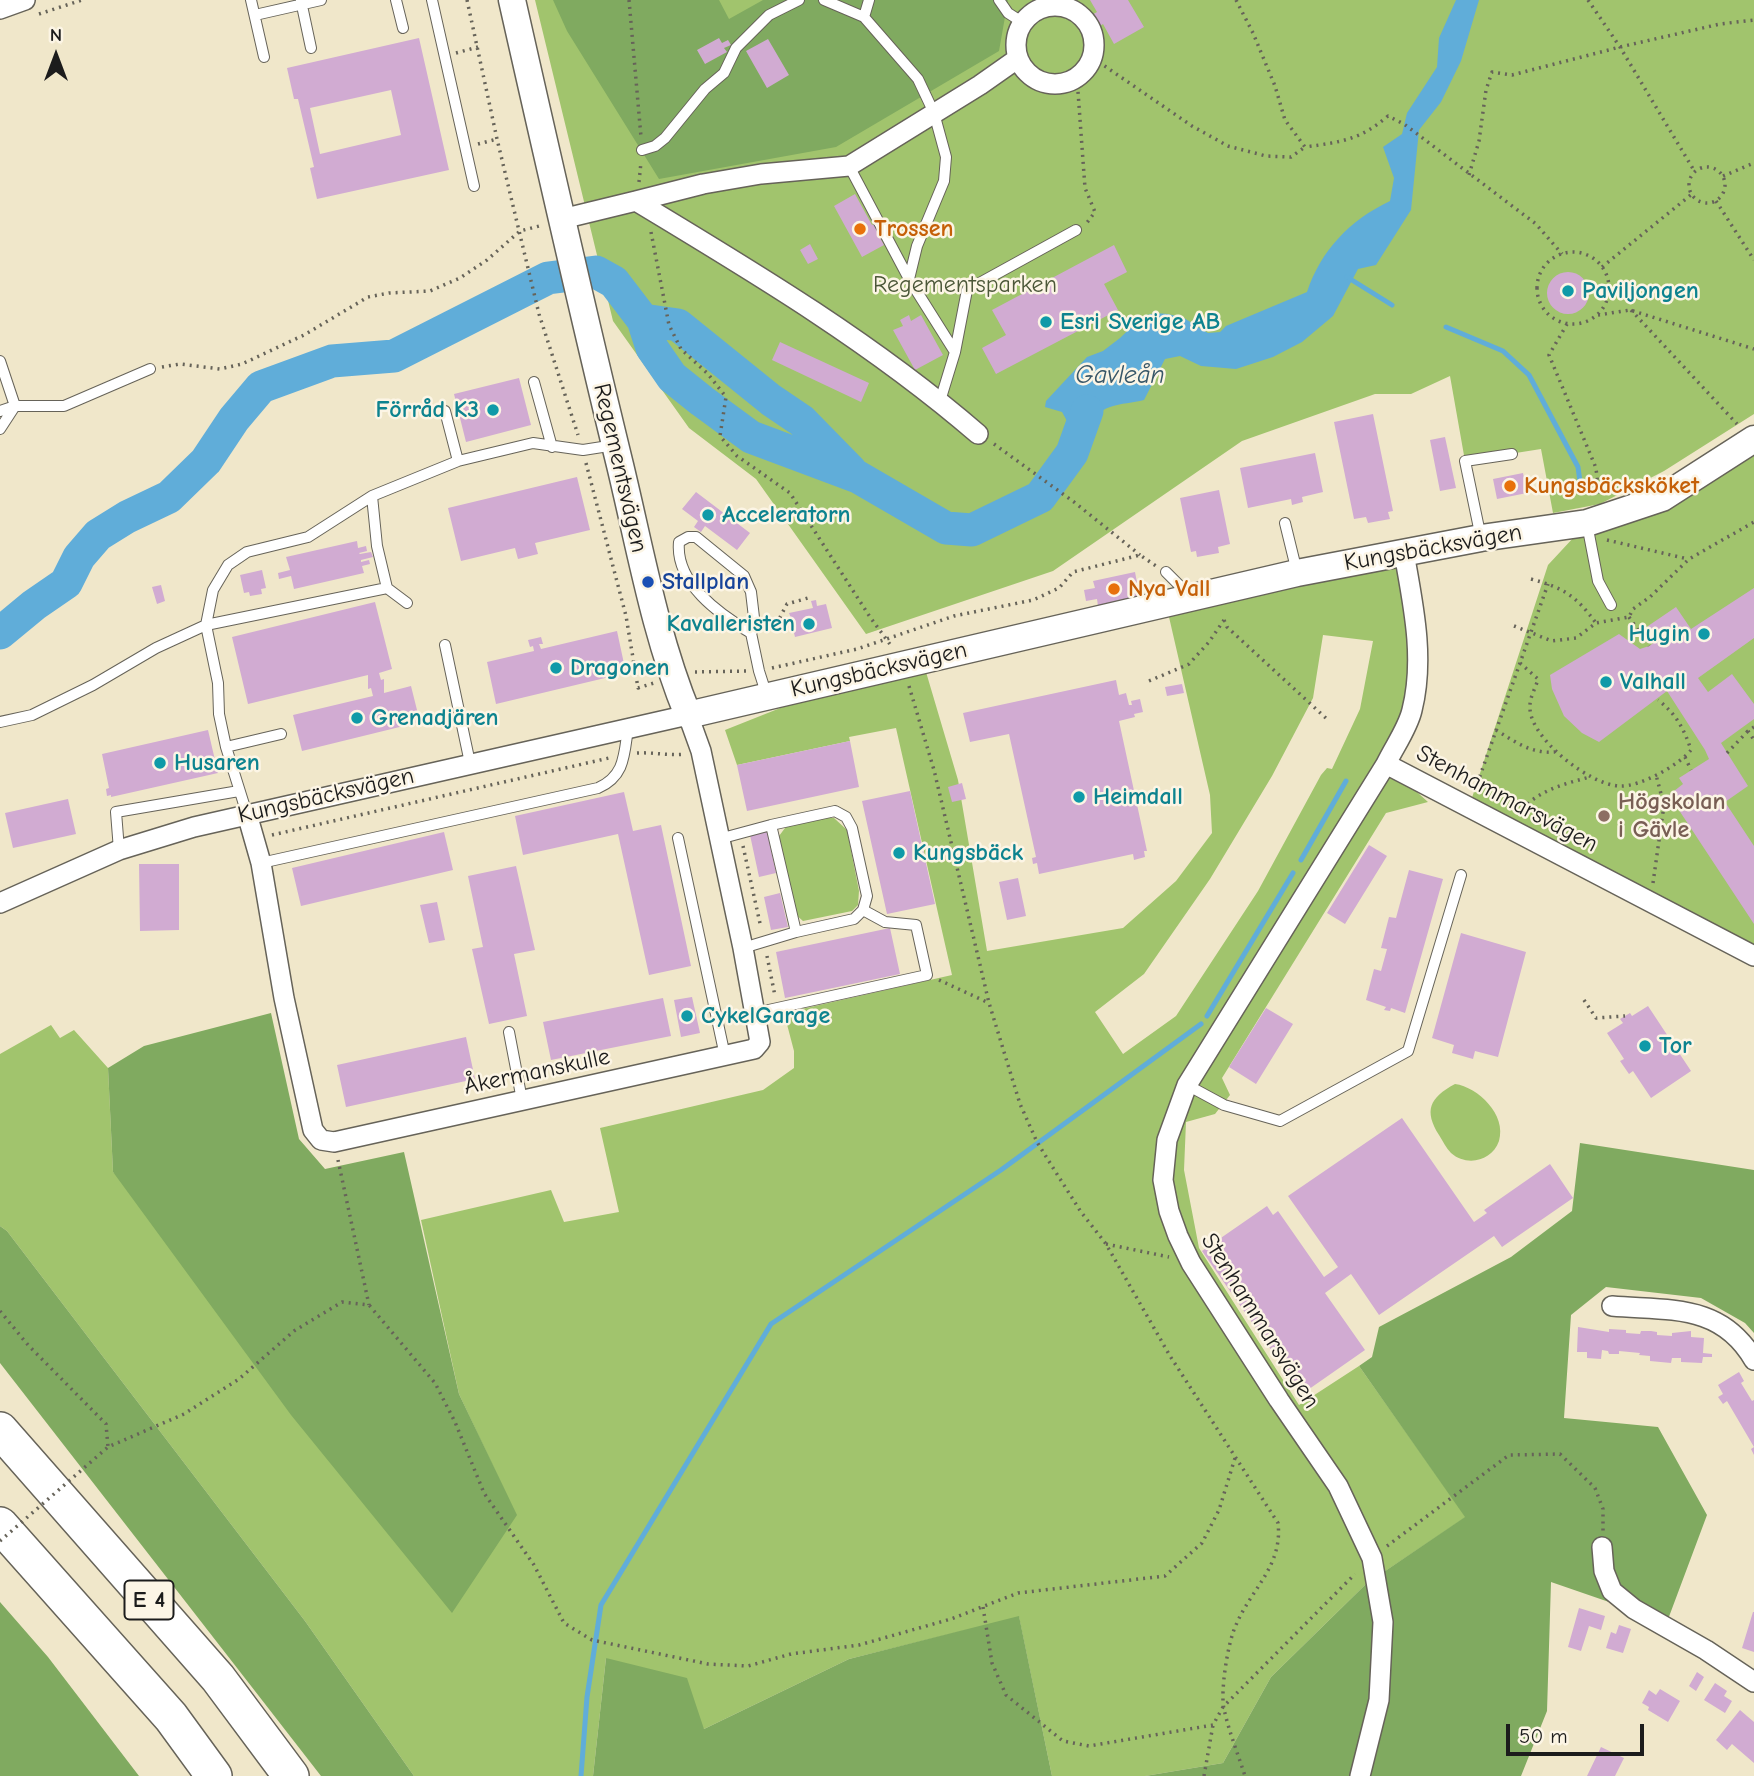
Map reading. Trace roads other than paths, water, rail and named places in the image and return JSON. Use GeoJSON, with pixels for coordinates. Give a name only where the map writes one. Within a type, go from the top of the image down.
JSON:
{"type":"FeatureCollection","features":[{"type":"Feature","properties":{"kind":"highway","name":"E 4"},"geometry":{"type":"LineString","coordinates":[[0,1430],[218,1678],[291,1776]]}},
{"type":"Feature","properties":{"kind":"highway","name":"E 4"},"geometry":{"type":"LineString","coordinates":[[0,1525],[171,1717],[214,1776]]}},
{"type":"Feature","properties":{"kind":"street","name":"Regementsvägen"},"geometry":{"type":"LineString","coordinates":[[512,0],[615,444],[673,678],[688,715]]}},
{"type":"Feature","properties":{"kind":"street"},"geometry":{"type":"LineString","coordinates":[[1055,6],[1078,13],[1093,33],[1093,58],[1087,69],[1066,83],[1042,83],[1032,78],[1017,58],[1015,46],[1022,22],[1042,8],[1055,6]]}},
{"type":"Feature","properties":{"kind":"street"},"geometry":{"type":"LineString","coordinates":[[0,9],[30,7]]}},
{"type":"Feature","properties":{"kind":"street"},"geometry":{"type":"LineString","coordinates":[[562,219],[703,184],[761,174],[849,166],[980,85],[1017,58]]}},
{"type":"Feature","properties":{"kind":"street"},"geometry":{"type":"LineString","coordinates":[[636,201],[728,256],[829,322],[940,401],[978,433]]}},
{"type":"Feature","properties":{"kind":"street","name":"Kungsbäcksvägen"},"geometry":{"type":"LineString","coordinates":[[0,903],[120,850],[247,814],[902,666],[1297,573],[1481,538],[1592,521],[1662,498],[1745,427]]}},
{"type":"Feature","properties":{"kind":"street","name":"Stenhammarsvägen"},"geometry":{"type":"LineString","coordinates":[[1360,1776],[1379,1700],[1383,1622],[1372,1558],[1338,1486],[1191,1263],[1169,1212],[1163,1180],[1167,1139],[1188,1085],[1386,764],[1412,711],[1418,659],[1415,615],[1404,553]]}},
{"type":"Feature","properties":{"kind":"street","name":"Åkermanskulle"},"geometry":{"type":"LineString","coordinates":[[261,863],[284,998],[313,1130],[321,1140],[334,1142],[754,1049],[760,1042],[743,948],[701,751],[688,715]]}},
{"type":"Feature","properties":{"kind":"street","name":"Stenhammarsvägen"},"geometry":{"type":"LineString","coordinates":[[1386,764],[1754,956]]}},
{"type":"Feature","properties":{"kind":"street"},"geometry":{"type":"LineString","coordinates":[[247,814],[261,863]]}},
{"type":"Feature","properties":{"kind":"street"},"geometry":{"type":"LineString","coordinates":[[1612,1306],[1699,1314],[1718,1322],[1736,1335],[1754,1360]]}},
{"type":"Feature","properties":{"kind":"street"},"geometry":{"type":"LineString","coordinates":[[1602,1547],[1604,1571],[1612,1591],[1634,1609],[1706,1650],[1754,1682]]}},
{"type":"Feature","properties":{"kind":"lane"},"geometry":{"type":"LineString","coordinates":[[251,0],[264,57]]}},
{"type":"Feature","properties":{"kind":"lane"},"geometry":{"type":"LineString","coordinates":[[255,15],[301,2],[321,0]]}},
{"type":"Feature","properties":{"kind":"lane"},"geometry":{"type":"LineString","coordinates":[[396,0],[403,28]]}},
{"type":"Feature","properties":{"kind":"lane"},"geometry":{"type":"LineString","coordinates":[[432,0],[474,187]]}},
{"type":"Feature","properties":{"kind":"lane"},"geometry":{"type":"LineString","coordinates":[[642,150],[655,146],[665,138],[705,89],[724,73],[736,48],[769,15],[799,0]]}},
{"type":"Feature","properties":{"kind":"lane"},"geometry":{"type":"LineString","coordinates":[[824,0],[864,17],[918,79],[934,113],[946,157],[944,181],[917,246],[909,279]]}},
{"type":"Feature","properties":{"kind":"lane"},"geometry":{"type":"LineString","coordinates":[[864,17],[869,0]]}},
{"type":"Feature","properties":{"kind":"lane"},"geometry":{"type":"LineString","coordinates":[[999,0],[1008,13],[1022,22]]}},
{"type":"Feature","properties":{"kind":"lane"},"geometry":{"type":"LineString","coordinates":[[301,2],[310,48]]}},
{"type":"Feature","properties":{"kind":"lane"},"geometry":{"type":"LineString","coordinates":[[849,166],[909,279],[955,352]]}},
{"type":"Feature","properties":{"kind":"lane"},"geometry":{"type":"LineString","coordinates":[[940,401],[955,352],[967,290],[1076,230]]}},
{"type":"Feature","properties":{"kind":"lane"},"geometry":{"type":"LineString","coordinates":[[0,361],[15,406]]}},
{"type":"Feature","properties":{"kind":"lane"},"geometry":{"type":"LineString","coordinates":[[0,411],[15,406],[64,406],[150,369]]}},
{"type":"Feature","properties":{"kind":"lane"},"geometry":{"type":"LineString","coordinates":[[534,382],[552,447]]}},
{"type":"Feature","properties":{"kind":"lane"},"geometry":{"type":"LineString","coordinates":[[0,429],[15,406]]}},
{"type":"Feature","properties":{"kind":"lane"},"geometry":{"type":"LineString","coordinates":[[445,411],[458,461]]}},
{"type":"Feature","properties":{"kind":"lane"},"geometry":{"type":"LineString","coordinates":[[247,814],[226,747],[219,714],[218,683],[206,625],[213,590],[228,565],[247,552],[308,537],[372,496],[458,461],[533,443],[583,450],[615,444]]}},
{"type":"Feature","properties":{"kind":"lane"},"geometry":{"type":"LineString","coordinates":[[1481,538],[1465,461],[1512,454]]}},
{"type":"Feature","properties":{"kind":"lane"},"geometry":{"type":"LineString","coordinates":[[372,496],[377,546],[387,588],[407,603]]}},
{"type":"Feature","properties":{"kind":"lane"},"geometry":{"type":"LineString","coordinates":[[1592,521],[1598,580],[1611,605]]}},
{"type":"Feature","properties":{"kind":"lane"},"geometry":{"type":"LineString","coordinates":[[1285,523],[1297,573]]}},
{"type":"Feature","properties":{"kind":"lane"},"geometry":{"type":"LineString","coordinates":[[753,629],[732,622],[710,604],[685,575],[677,556],[678,542],[688,537],[696,537],[744,576],[751,592],[758,671],[767,696]]}},
{"type":"Feature","properties":{"kind":"lane"},"geometry":{"type":"LineString","coordinates":[[1166,572],[1192,597]]}},
{"type":"Feature","properties":{"kind":"lane"},"geometry":{"type":"LineString","coordinates":[[0,722],[32,715],[93,685],[156,648],[206,625],[387,588]]}},
{"type":"Feature","properties":{"kind":"lane"},"geometry":{"type":"LineString","coordinates":[[445,645],[470,763]]}},
{"type":"Feature","properties":{"kind":"lane"},"geometry":{"type":"LineString","coordinates":[[261,863],[598,788],[611,782],[619,772],[628,728]]}},
{"type":"Feature","properties":{"kind":"lane"},"geometry":{"type":"LineString","coordinates":[[226,747],[281,734]]}},
{"type":"Feature","properties":{"kind":"lane"},"geometry":{"type":"LineString","coordinates":[[120,850],[116,813],[239,791]]}},
{"type":"Feature","properties":{"kind":"lane"},"geometry":{"type":"LineString","coordinates":[[719,839],[835,811],[846,817],[852,828],[867,895],[863,910],[854,919],[743,948]]}},
{"type":"Feature","properties":{"kind":"lane"},"geometry":{"type":"LineString","coordinates":[[771,825],[796,932]]}},
{"type":"Feature","properties":{"kind":"lane"},"geometry":{"type":"LineString","coordinates":[[678,838],[725,1056]]}},
{"type":"Feature","properties":{"kind":"lane"},"geometry":{"type":"LineString","coordinates":[[1188,1085],[1224,1105],[1280,1121],[1408,1051],[1461,875]]}},
{"type":"Feature","properties":{"kind":"lane"},"geometry":{"type":"LineString","coordinates":[[755,1013],[927,975],[916,925],[885,922],[863,910]]}},
{"type":"Feature","properties":{"kind":"lane"},"geometry":{"type":"LineString","coordinates":[[509,1032],[522,1100]]}},
{"type":"Feature","properties":{"kind":"water","name":"Gavleån"},"geometry":{"type":"Polygon","coordinates":[[[1456,0],[1479,0],[1461,61],[1441,102],[1419,130],[1411,210],[1376,265],[1358,269],[1333,316],[1302,342],[1273,357],[1236,369],[1201,366],[1180,356],[1165,359],[1144,400],[1110,407],[1097,416],[1087,437],[1083,460],[1065,449],[1067,421],[1062,412],[1045,407],[1046,401],[1087,357],[1103,351],[1143,316],[1168,314],[1184,318],[1208,333],[1220,332],[1226,326],[1307,292],[1320,263],[1339,238],[1362,217],[1390,201],[1394,178],[1383,147],[1402,134],[1407,113],[1437,67],[1439,38],[1456,0]]]}},
{"type":"Feature","properties":{"kind":"waterway"},"geometry":{"type":"LineString","coordinates":[[0,633],[66,583],[79,557],[98,535],[127,517],[169,497],[206,461],[234,419],[261,387],[332,361],[394,356],[548,278],[596,272],[614,282],[643,320],[652,348],[672,377],[702,401],[751,437],[858,477],[946,528],[972,530],[1040,497],[1072,453],[1087,411]]}},
{"type":"Feature","properties":{"kind":"waterway"},"geometry":{"type":"LineString","coordinates":[[1347,277],[1392,305]]}},
{"type":"Feature","properties":{"kind":"waterway"},"geometry":{"type":"LineString","coordinates":[[643,320],[678,325],[771,400],[802,421],[851,471]]}},
{"type":"Feature","properties":{"kind":"waterway"},"geometry":{"type":"LineString","coordinates":[[1446,327],[1503,351],[1529,375],[1578,467],[1581,489]]}},
{"type":"Feature","properties":{"kind":"waterway"},"geometry":{"type":"LineString","coordinates":[[1301,860],[1346,781]]}},
{"type":"Feature","properties":{"kind":"waterway"},"geometry":{"type":"LineString","coordinates":[[1207,1016],[1293,873]]}},
{"type":"Feature","properties":{"kind":"waterway"},"geometry":{"type":"LineString","coordinates":[[581,1776],[587,1697],[601,1605],[771,1324],[1001,1170],[1201,1024]]}},
{"type":"Feature","properties":{"kind":"place","name":"Trossen"},"geometry":{"type":"Point","coordinates":[860,229]}},
{"type":"Feature","properties":{"kind":"place","name":"Paviljongen"},"geometry":{"type":"Point","coordinates":[1568,291]}},
{"type":"Feature","properties":{"kind":"place","name":"Esri Sverige AB"},"geometry":{"type":"Point","coordinates":[1046,322]}},
{"type":"Feature","properties":{"kind":"place","name":"Förråd K3"},"geometry":{"type":"Point","coordinates":[493,410]}},
{"type":"Feature","properties":{"kind":"place","name":"Kungsbäcksköket"},"geometry":{"type":"Point","coordinates":[1510,486]}},
{"type":"Feature","properties":{"kind":"place","name":"Acceleratorn"},"geometry":{"type":"Point","coordinates":[708,515]}},
{"type":"Feature","properties":{"kind":"place","name":"Stallplan"},"geometry":{"type":"Point","coordinates":[648,582]}},
{"type":"Feature","properties":{"kind":"place","name":"Nya Vall"},"geometry":{"type":"Point","coordinates":[1114,589]}},
{"type":"Feature","properties":{"kind":"place","name":"Kavalleristen"},"geometry":{"type":"Point","coordinates":[809,624]}},
{"type":"Feature","properties":{"kind":"place","name":"Hugin"},"geometry":{"type":"Point","coordinates":[1704,634]}},
{"type":"Feature","properties":{"kind":"place","name":"Dragonen"},"geometry":{"type":"Point","coordinates":[556,668]}},
{"type":"Feature","properties":{"kind":"place","name":"Valhall"},"geometry":{"type":"Point","coordinates":[1606,682]}},
{"type":"Feature","properties":{"kind":"place","name":"Grenadjären"},"geometry":{"type":"Point","coordinates":[357,718]}},
{"type":"Feature","properties":{"kind":"place","name":"Husaren"},"geometry":{"type":"Point","coordinates":[160,763]}},
{"type":"Feature","properties":{"kind":"place","name":"Heimdall"},"geometry":{"type":"Point","coordinates":[1079,797]}},
{"type":"Feature","properties":{"kind":"place","name":"Högskolan i Gävle"},"geometry":{"type":"Point","coordinates":[1604,816]}},
{"type":"Feature","properties":{"kind":"place","name":"Kungsbäck"},"geometry":{"type":"Point","coordinates":[899,853]}},
{"type":"Feature","properties":{"kind":"place","name":"CykelGarage"},"geometry":{"type":"Point","coordinates":[687,1016]}},
{"type":"Feature","properties":{"kind":"place","name":"Tor"},"geometry":{"type":"Point","coordinates":[1645,1046]}},
{"type":"Feature","properties":{"kind":"park label","name":"Regementsparken"},"geometry":{"type":"Point","coordinates":[965,285]}}]}
